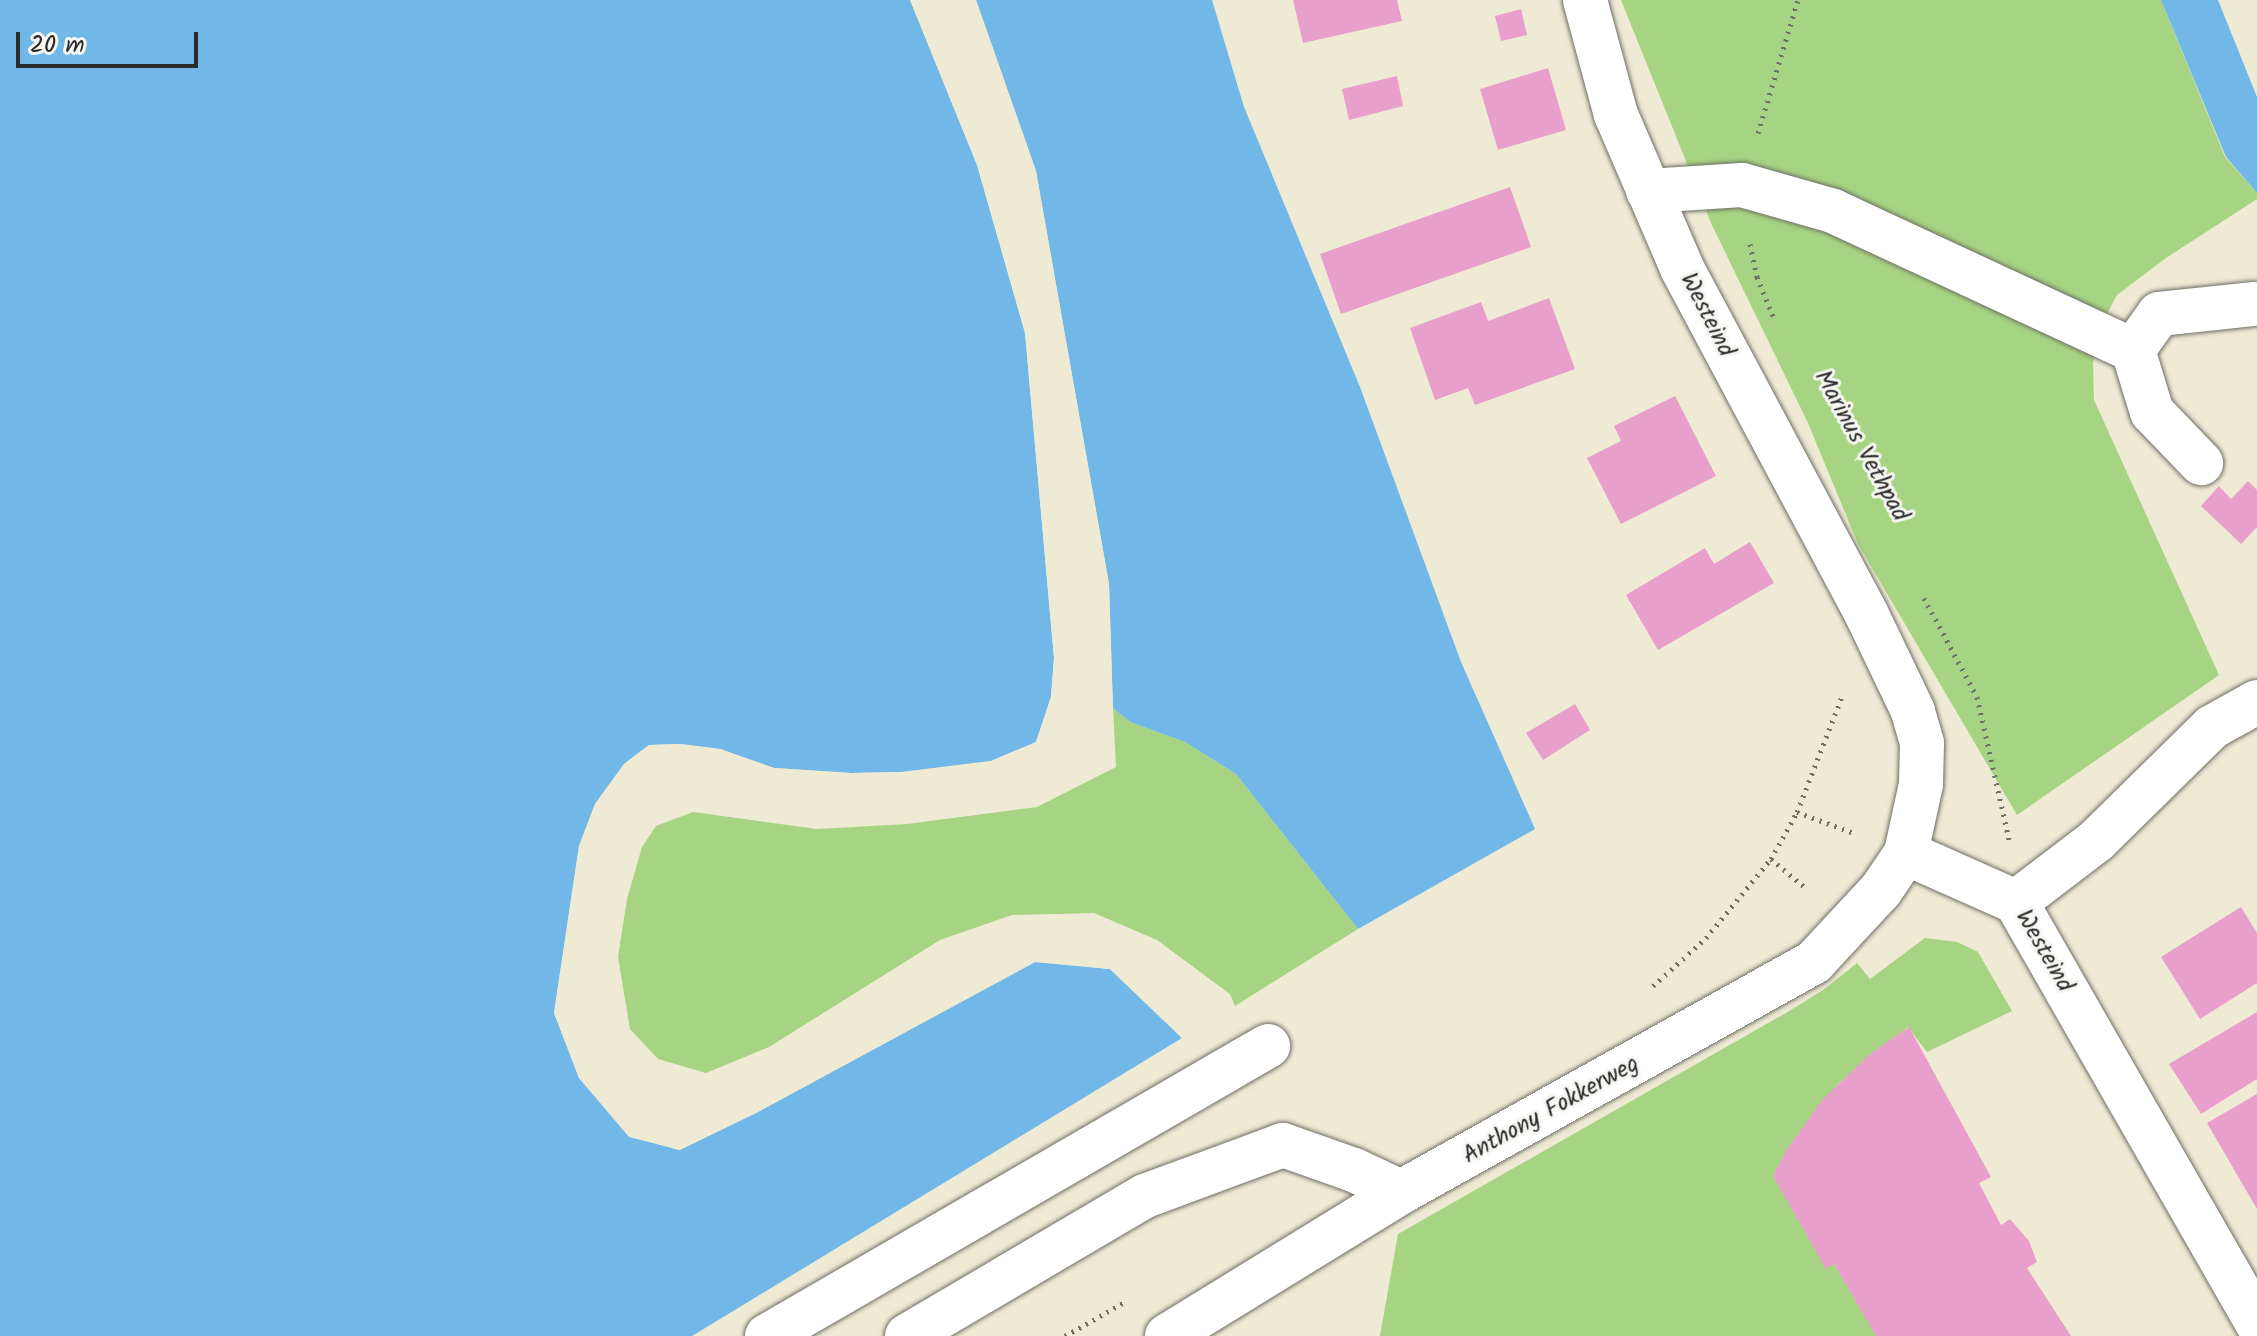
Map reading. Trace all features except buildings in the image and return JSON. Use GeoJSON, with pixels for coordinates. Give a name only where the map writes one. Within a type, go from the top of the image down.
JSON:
{"type":"FeatureCollection","features":[{"type":"Feature","properties":{"kind":"street","name":"Westeind"},"geometry":{"type":"LineString","coordinates":[[1585,0],[1616,115],[1648,191],[1731,363],[1866,613],[1913,711],[1922,743],[1921,784],[1906,853],[2016,902],[2257,1323]]}},
{"type":"Feature","properties":{"kind":"street"},"geometry":{"type":"LineString","coordinates":[[1648,191],[1742,185],[1833,211],[2133,350],[2152,412],[2201,463]]}},
{"type":"Feature","properties":{"kind":"street"},"geometry":{"type":"LineString","coordinates":[[2133,350],[2159,314],[2254,304]]}},
{"type":"Feature","properties":{"kind":"street"},"geometry":{"type":"LineString","coordinates":[[2016,902],[2096,841],[2212,727],[2257,702]]}},
{"type":"Feature","properties":{"kind":"street","name":"Anthony Fokkerweg"},"geometry":{"type":"LineString","coordinates":[[1167,1336],[1401,1192],[1814,962],[1881,890],[1906,853]]}},
{"type":"Feature","properties":{"kind":"street"},"geometry":{"type":"LineString","coordinates":[[767,1336],[1268,1046]]}},
{"type":"Feature","properties":{"kind":"street"},"geometry":{"type":"LineString","coordinates":[[1109,1138],[1145,1196]]}},
{"type":"Feature","properties":{"kind":"street"},"geometry":{"type":"LineString","coordinates":[[907,1336],[1145,1196],[1283,1145],[1354,1170],[1401,1192]]}},
{"type":"Feature","properties":{"kind":"path"},"geometry":{"type":"LineString","coordinates":[[1775,319],[1757,277],[1742,185],[1798,0]]}},
{"type":"Feature","properties":{"kind":"path"},"geometry":{"type":"LineString","coordinates":[[1916,585],[1977,697],[2008,832],[2016,902]]}},
{"type":"Feature","properties":{"kind":"path"},"geometry":{"type":"LineString","coordinates":[[1797,812],[1836,717],[1866,613]]}},
{"type":"Feature","properties":{"kind":"green space"},"geometry":{"type":"Polygon","coordinates":[[[1621,0],[2161,0],[2225,157],[2257,193],[2257,199],[2166,258],[2117,295],[2100,327],[2093,363],[2094,400],[2219,675],[2017,815],[1858,544],[1808,423],[1711,223],[1621,0]]]}},
{"type":"Feature","properties":{"kind":"green space"},"geometry":{"type":"Polygon","coordinates":[[[1113,708],[1130,722],[1185,742],[1236,774],[1358,929],[1235,1006],[1230,994],[1157,940],[1094,913],[1012,915],[940,940],[769,1047],[706,1073],[658,1059],[630,1029],[618,957],[627,899],[642,847],[656,826],[693,812],[817,829],[907,824],[1037,807],[1116,767],[1113,708]]]}},
{"type":"Feature","properties":{"kind":"green space"},"geometry":{"type":"Polygon","coordinates":[[[1925,938],[1957,942],[1978,952],[2012,1011],[1927,1052],[1908,1027],[1838,1084],[1787,1149],[1834,1264],[1877,1336],[1380,1336],[1398,1234],[1791,1010],[1857,963],[1870,979],[1925,938]]]}},
{"type":"Feature","properties":{"kind":"water"},"geometry":{"type":"Polygon","coordinates":[[[0,0],[910,0],[977,165],[1025,333],[1054,658],[1051,697],[1036,742],[991,761],[902,772],[851,773],[774,768],[720,749],[680,744],[649,745],[624,764],[595,804],[579,846],[554,1013],[579,1078],[629,1136],[679,1150],[756,1113],[1035,962],[1110,969],[1182,1038],[692,1336],[0,1336],[0,0]]]}},
{"type":"Feature","properties":{"kind":"water"},"geometry":{"type":"Polygon","coordinates":[[[976,0],[1212,0],[1244,107],[1360,387],[1461,662],[1535,829],[1358,929],[1236,774],[1185,742],[1130,722],[1113,708],[1109,584],[1036,171],[976,0]]]}},
{"type":"Feature","properties":{"kind":"water"},"geometry":{"type":"Polygon","coordinates":[[[2161,0],[2218,0],[2257,97],[2257,193],[2226,157],[2161,0]]]}},
{"type":"Feature","properties":{"kind":"pier"},"geometry":{"type":"Polygon","coordinates":[[[910,0],[914,0],[980,164],[1029,332],[1058,658],[1055,697],[1040,744],[992,765],[902,776],[851,777],[773,772],[720,753],[651,749],[627,767],[599,806],[583,847],[558,1012],[582,1076],[631,1133],[679,1145],[755,1110],[1034,958],[1112,965],[1185,1036],[1182,1038],[1110,969],[1035,962],[756,1113],[680,1150],[629,1137],[579,1078],[554,1013],[579,846],[595,804],[624,764],[649,745],[680,744],[720,749],[774,768],[851,773],[902,772],[991,761],[1036,742],[1051,697],[1054,658],[1025,333],[977,165],[910,0]]]}},
{"type":"Feature","properties":{"kind":"pier"},"geometry":{"type":"Polygon","coordinates":[[[972,0],[976,0],[1036,171],[1109,584],[1113,713],[1109,708],[1105,584],[1033,172],[972,0]]]}}]}
